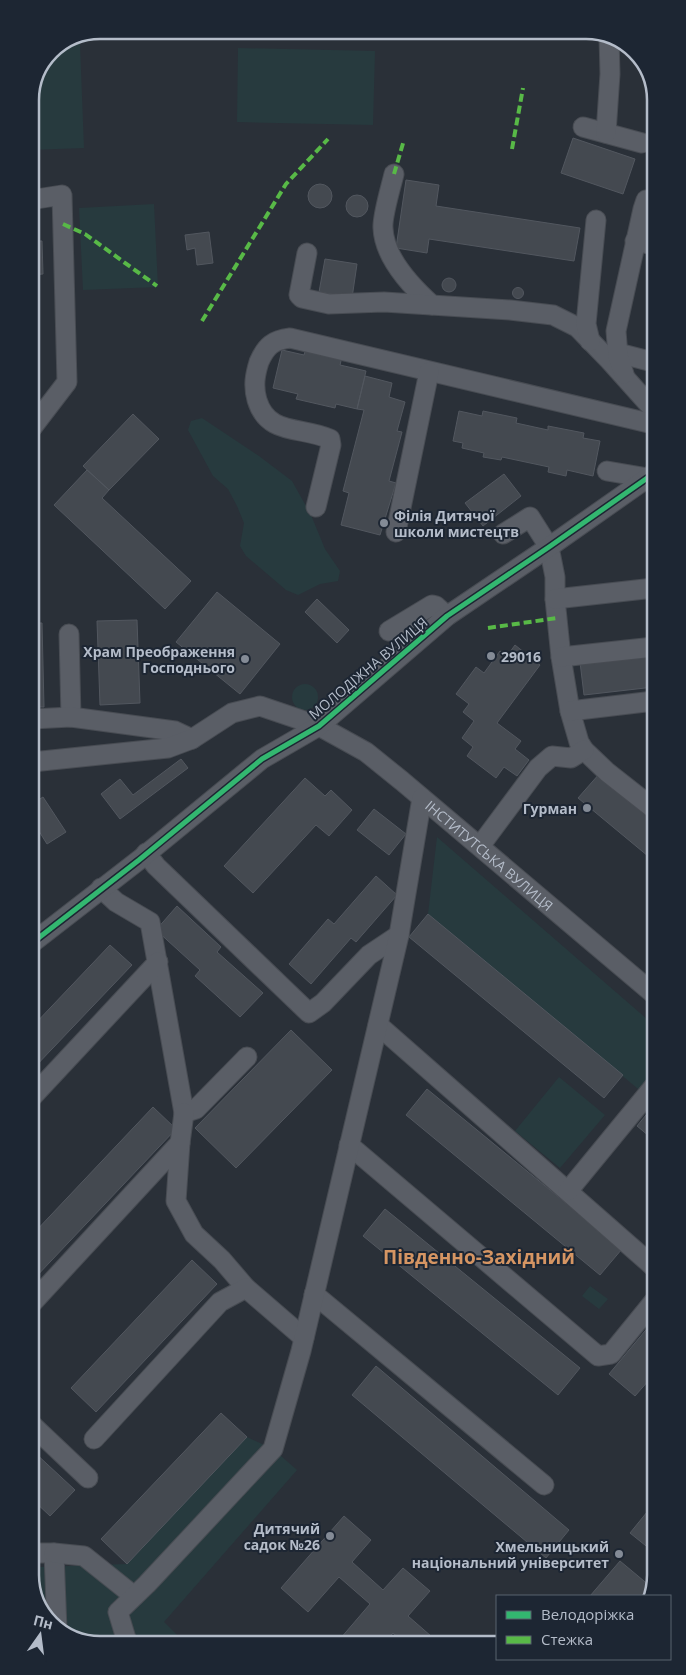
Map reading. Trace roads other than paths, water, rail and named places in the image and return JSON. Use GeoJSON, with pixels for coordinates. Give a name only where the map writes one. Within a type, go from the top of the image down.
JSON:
{"type":"FeatureCollection","features":[{"type":"Feature","properties":{"kind":"street"},"geometry":{"type":"LineString","coordinates":[[606,133],[610,82],[609,43]]}},
{"type":"Feature","properties":{"kind":"street"},"geometry":{"type":"LineString","coordinates":[[583,127],[642,143]]}},
{"type":"Feature","properties":{"kind":"street"},"geometry":{"type":"LineString","coordinates":[[394,174],[382,227],[386,246],[414,289],[432,305]]}},
{"type":"Feature","properties":{"kind":"street"},"geometry":{"type":"LineString","coordinates":[[39,199],[62,195],[67,382],[39,419]]}},
{"type":"Feature","properties":{"kind":"street"},"geometry":{"type":"LineString","coordinates":[[626,380],[618,352],[616,332],[644,243],[647,216]]}},
{"type":"Feature","properties":{"kind":"street"},"geometry":{"type":"LineString","coordinates":[[590,341],[586,324],[596,220]]}},
{"type":"Feature","properties":{"kind":"street"},"geometry":{"type":"LineString","coordinates":[[307,252],[299,295],[302,298],[329,304],[384,302],[553,315],[577,327],[647,403]]}},
{"type":"Feature","properties":{"kind":"street"},"geometry":{"type":"LineString","coordinates":[[316,507],[331,446],[330,439],[275,425],[261,412],[255,393],[254,375],[264,351],[277,339],[290,338],[647,423]]}},
{"type":"Feature","properties":{"kind":"street"},"geometry":{"type":"LineString","coordinates":[[618,352],[647,360]]}},
{"type":"Feature","properties":{"kind":"street"},"geometry":{"type":"LineString","coordinates":[[396,532],[429,372]]}},
{"type":"Feature","properties":{"kind":"street"},"geometry":{"type":"LineString","coordinates":[[607,471],[647,476]]}},
{"type":"Feature","properties":{"kind":"street","name":"МОЛОДІЖНА ВУЛИЦЯ"},"geometry":{"type":"LineString","coordinates":[[39,937],[262,759],[319,726],[447,616],[550,547],[647,478]]}},
{"type":"Feature","properties":{"kind":"street"},"geometry":{"type":"LineString","coordinates":[[503,534],[530,517],[550,547],[555,577],[555,599],[561,658],[570,711],[578,742],[607,772],[647,803]]}},
{"type":"Feature","properties":{"kind":"street"},"geometry":{"type":"LineString","coordinates":[[555,599],[647,589]]}},
{"type":"Feature","properties":{"kind":"street"},"geometry":{"type":"LineString","coordinates":[[389,632],[432,605],[436,606],[447,616]]}},
{"type":"Feature","properties":{"kind":"street"},"geometry":{"type":"LineString","coordinates":[[68,634],[71,717]]}},
{"type":"Feature","properties":{"kind":"street"},"geometry":{"type":"LineString","coordinates":[[561,658],[647,648]]}},
{"type":"Feature","properties":{"kind":"street"},"geometry":{"type":"LineString","coordinates":[[570,711],[647,703]]}},
{"type":"Feature","properties":{"kind":"street","name":"ІНСТИТУТСЬКА ВУЛИЦЯ"},"geometry":{"type":"LineString","coordinates":[[39,761],[168,748],[192,739],[232,713],[260,706],[319,726],[366,752],[647,988]]}},
{"type":"Feature","properties":{"kind":"street"},"geometry":{"type":"LineString","coordinates":[[39,719],[71,717],[175,731],[192,739]]}},
{"type":"Feature","properties":{"kind":"street"},"geometry":{"type":"LineString","coordinates":[[480,846],[538,768],[552,756],[571,758],[584,750]]}},
{"type":"Feature","properties":{"kind":"street"},"geometry":{"type":"LineString","coordinates":[[125,1636],[118,1612],[273,1449],[304,1338],[399,935],[422,798]]}},
{"type":"Feature","properties":{"kind":"street"},"geometry":{"type":"LineString","coordinates":[[146,853],[156,866],[310,1013],[323,1003],[369,955],[399,935]]}},
{"type":"Feature","properties":{"kind":"street"},"geometry":{"type":"LineString","coordinates":[[101,888],[116,902],[150,922],[184,1113],[176,1201],[194,1234],[222,1260],[246,1288],[304,1338]]}},
{"type":"Feature","properties":{"kind":"street"},"geometry":{"type":"LineString","coordinates":[[39,1089],[158,962]]}},
{"type":"Feature","properties":{"kind":"street"},"geometry":{"type":"LineString","coordinates":[[378,1025],[647,1261]]}},
{"type":"Feature","properties":{"kind":"street"},"geometry":{"type":"LineString","coordinates":[[184,1113],[196,1109],[247,1057]]}},
{"type":"Feature","properties":{"kind":"street"},"geometry":{"type":"LineString","coordinates":[[568,1192],[647,1095]]}},
{"type":"Feature","properties":{"kind":"street"},"geometry":{"type":"LineString","coordinates":[[39,1296],[180,1143]]}},
{"type":"Feature","properties":{"kind":"street"},"geometry":{"type":"LineString","coordinates":[[349,1145],[598,1356],[611,1354],[647,1310]]}},
{"type":"Feature","properties":{"kind":"street"},"geometry":{"type":"LineString","coordinates":[[94,1439],[220,1302],[246,1288]]}},
{"type":"Feature","properties":{"kind":"street"},"geometry":{"type":"LineString","coordinates":[[314,1294],[544,1485]]}},
{"type":"Feature","properties":{"kind":"street"},"geometry":{"type":"LineString","coordinates":[[39,1432],[88,1478]]}},
{"type":"Feature","properties":{"kind":"street"},"geometry":{"type":"LineString","coordinates":[[39,1554],[84,1556],[134,1596]]}},
{"type":"Feature","properties":{"kind":"street"},"geometry":{"type":"LineString","coordinates":[[54,1554],[56,1610]]}},
{"type":"Feature","properties":{"kind":"place","name":"Філія Дитячої школи мистецтв"},"geometry":{"type":"Point","coordinates":[384,523]}},
{"type":"Feature","properties":{"kind":"place","name":"29016"},"geometry":{"type":"Point","coordinates":[491,656]}},
{"type":"Feature","properties":{"kind":"place","name":"Храм Преображення Господнього"},"geometry":{"type":"Point","coordinates":[245,659]}},
{"type":"Feature","properties":{"kind":"place","name":"Гурман"},"geometry":{"type":"Point","coordinates":[587,808]}},
{"type":"Feature","properties":{"kind":"place","name":"Дитячий садок №26"},"geometry":{"type":"Point","coordinates":[330,1536]}},
{"type":"Feature","properties":{"kind":"place","name":"Хмельницький національний університет"},"geometry":{"type":"Point","coordinates":[619,1554]}},
{"type":"Feature","properties":{"kind":"district","name":"Південно-Західний"},"geometry":{"type":"Point","coordinates":[479,1257]}}]}
